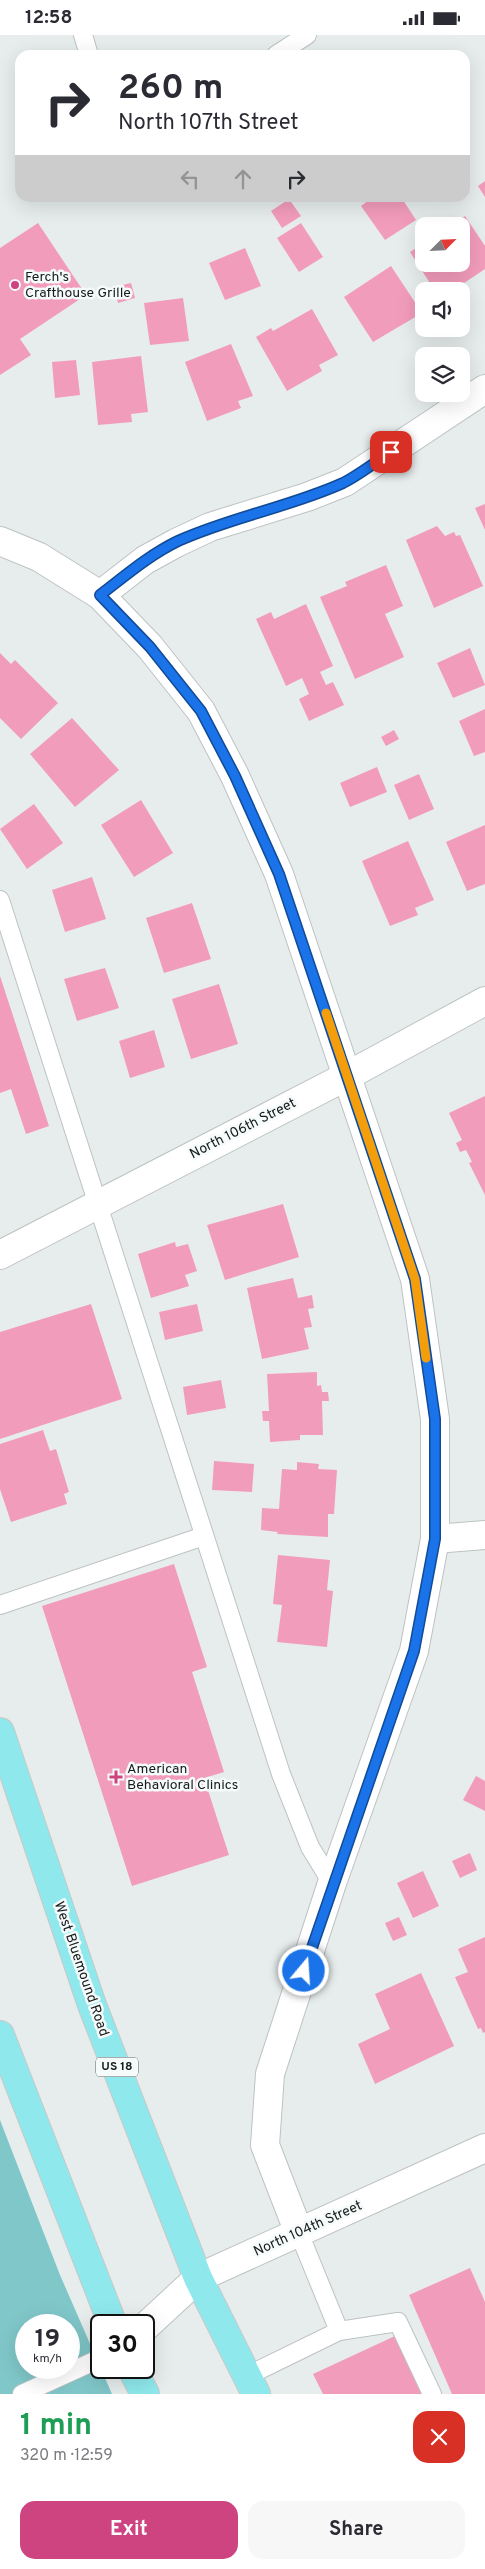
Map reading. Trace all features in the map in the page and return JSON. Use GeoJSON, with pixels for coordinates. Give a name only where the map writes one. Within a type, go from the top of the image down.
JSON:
{"type":"FeatureCollection","features":[{"type":"Feature","properties":{"kind":"main road","name":"West Bluemound Road"},"geometry":{"type":"LineString","coordinates":[[0,1732],[92,2005],[198,2278],[252,2385]]}},
{"type":"Feature","properties":{"kind":"main road"},"geometry":{"type":"LineString","coordinates":[[0,2035],[109,2314]]}},
{"type":"Feature","properties":{"kind":"main road"},"geometry":{"type":"LineString","coordinates":[[137,2379],[145,2394]]}},
{"type":"Feature","properties":{"kind":"street"},"geometry":{"type":"LineString","coordinates":[[100,595],[144,561],[210,527],[307,497],[345,482],[485,389]]}},
{"type":"Feature","properties":{"kind":"street"},"geometry":{"type":"LineString","coordinates":[[0,541],[39,557],[100,595],[150,647],[201,711],[235,776],[279,874],[415,1279],[435,1419],[435,1539],[414,1651],[332,1883],[270,2074],[265,2145],[299,2233]]}},
{"type":"Feature","properties":{"kind":"street","name":"North 106th Street"},"geometry":{"type":"LineString","coordinates":[[0,1255],[347,1076],[485,1001]]}},
{"type":"Feature","properties":{"kind":"street"},"geometry":{"type":"LineString","coordinates":[[435,1539],[485,1535]]}},
{"type":"Feature","properties":{"kind":"street","name":"North 104th Street"},"geometry":{"type":"LineString","coordinates":[[155,2318],[198,2278],[485,2148]]}},
{"type":"Feature","properties":{"kind":"lane"},"geometry":{"type":"LineString","coordinates":[[83,35],[88,50]]}},
{"type":"Feature","properties":{"kind":"lane"},"geometry":{"type":"LineString","coordinates":[[284,50],[307,35]]}},
{"type":"Feature","properties":{"kind":"lane"},"geometry":{"type":"LineString","coordinates":[[0,900],[281,1775],[310,1847],[332,1883]]}},
{"type":"Feature","properties":{"kind":"lane"},"geometry":{"type":"LineString","coordinates":[[0,1605],[204,1536]]}},
{"type":"Feature","properties":{"kind":"lane"},"geometry":{"type":"LineString","coordinates":[[299,2233],[340,2331]]}},
{"type":"Feature","properties":{"kind":"lane"},"geometry":{"type":"LineString","coordinates":[[252,2385],[340,2331],[398,2322],[432,2394]]}},
{"type":"Feature","properties":{"kind":"lane"},"geometry":{"type":"LineString","coordinates":[[22,2394],[90,2363]]}},
{"type":"Feature","properties":{"kind":"shaded area"},"geometry":{"type":"Polygon","coordinates":[[[0,2120],[77,2314],[15,2314],[15,2379],[80,2379],[80,2321],[90,2344],[90,2379],[105,2379],[112,2394],[0,2394],[0,2120]]]}},
{"type":"Feature","properties":{"kind":"building"},"geometry":{"type":"Polygon","coordinates":[[[485,181],[485,197],[478,186],[485,181]]]}},
{"type":"Feature","properties":{"kind":"building"},"geometry":{"type":"Polygon","coordinates":[[[284,202],[291,202],[301,216],[282,228],[271,211],[284,202]]]}},
{"type":"Feature","properties":{"kind":"building"},"geometry":{"type":"Polygon","coordinates":[[[366,202],[404,202],[415,221],[385,240],[361,206],[366,202]]]}},
{"type":"Feature","properties":{"kind":"building"},"geometry":{"type":"Polygon","coordinates":[[[38,223],[86,295],[20,339],[31,355],[0,375],[0,248],[38,223]]]}},
{"type":"Feature","properties":{"kind":"building"},"geometry":{"type":"Polygon","coordinates":[[[301,223],[323,257],[299,272],[277,238],[301,223]]]}},
{"type":"Feature","properties":{"kind":"building"},"geometry":{"type":"Polygon","coordinates":[[[470,224],[485,246],[485,269],[466,282],[429,282],[423,273],[470,273],[470,224]]]}},
{"type":"Feature","properties":{"kind":"building"},"geometry":{"type":"Polygon","coordinates":[[[245,248],[261,286],[225,300],[209,263],[245,248]]]}},
{"type":"Feature","properties":{"kind":"building"},"geometry":{"type":"Polygon","coordinates":[[[415,249],[415,260],[410,252],[415,249]]]}},
{"type":"Feature","properties":{"kind":"building"},"geometry":{"type":"Polygon","coordinates":[[[391,266],[415,302],[415,317],[373,342],[344,297],[391,266]]]}},
{"type":"Feature","properties":{"kind":"building"},"geometry":{"type":"Polygon","coordinates":[[[131,283],[135,298],[118,303],[114,287],[131,283]]]}},
{"type":"Feature","properties":{"kind":"building"},"geometry":{"type":"Polygon","coordinates":[[[183,298],[189,341],[150,345],[144,303],[183,298]]]}},
{"type":"Feature","properties":{"kind":"building"},"geometry":{"type":"Polygon","coordinates":[[[312,309],[338,355],[319,365],[322,371],[287,391],[256,337],[271,328],[273,331],[312,309]]]}},
{"type":"Feature","properties":{"kind":"building"},"geometry":{"type":"Polygon","coordinates":[[[231,344],[253,396],[238,401],[241,408],[207,421],[185,362],[231,344]]]}},
{"type":"Feature","properties":{"kind":"building"},"geometry":{"type":"Polygon","coordinates":[[[141,356],[148,412],[131,414],[132,422],[98,425],[92,362],[141,356]]]}},
{"type":"Feature","properties":{"kind":"building"},"geometry":{"type":"Polygon","coordinates":[[[76,360],[80,395],[55,398],[52,362],[76,360]]]}},
{"type":"Feature","properties":{"kind":"building"},"geometry":{"type":"Polygon","coordinates":[[[485,504],[485,530],[475,508],[485,504]]]}},
{"type":"Feature","properties":{"kind":"building"},"geometry":{"type":"Polygon","coordinates":[[[437,526],[445,536],[454,532],[456,536],[460,535],[483,586],[434,608],[406,540],[437,526]]]}},
{"type":"Feature","properties":{"kind":"building"},"geometry":{"type":"Polygon","coordinates":[[[386,565],[403,606],[385,614],[404,657],[355,679],[320,597],[347,586],[345,582],[386,565]]]}},
{"type":"Feature","properties":{"kind":"building"},"geometry":{"type":"Polygon","coordinates":[[[306,604],[333,666],[320,672],[326,685],[333,682],[344,705],[309,721],[299,699],[309,694],[302,678],[286,686],[256,619],[271,612],[274,619],[306,604]]]}},
{"type":"Feature","properties":{"kind":"building"},"geometry":{"type":"Polygon","coordinates":[[[470,648],[485,685],[453,698],[437,663],[470,648]]]}},
{"type":"Feature","properties":{"kind":"building"},"geometry":{"type":"Polygon","coordinates":[[[0,653],[11,664],[15,660],[58,703],[21,739],[0,718],[0,653]]]}},
{"type":"Feature","properties":{"kind":"building"},"geometry":{"type":"Polygon","coordinates":[[[485,709],[485,752],[474,756],[459,721],[485,709]]]}},
{"type":"Feature","properties":{"kind":"building"},"geometry":{"type":"Polygon","coordinates":[[[72,718],[119,770],[75,807],[30,754],[72,718]]]}},
{"type":"Feature","properties":{"kind":"building"},"geometry":{"type":"Polygon","coordinates":[[[394,730],[399,739],[386,746],[381,737],[394,730]]]}},
{"type":"Feature","properties":{"kind":"building"},"geometry":{"type":"Polygon","coordinates":[[[377,767],[387,792],[350,807],[340,783],[377,767]]]}},
{"type":"Feature","properties":{"kind":"building"},"geometry":{"type":"Polygon","coordinates":[[[419,774],[434,809],[409,820],[394,785],[419,774]]]}},
{"type":"Feature","properties":{"kind":"building"},"geometry":{"type":"Polygon","coordinates":[[[141,800],[173,853],[134,877],[101,825],[141,800]]]}},
{"type":"Feature","properties":{"kind":"building"},"geometry":{"type":"Polygon","coordinates":[[[34,804],[63,843],[27,869],[0,829],[34,804]]]}},
{"type":"Feature","properties":{"kind":"building"},"geometry":{"type":"Polygon","coordinates":[[[485,825],[485,884],[467,891],[446,842],[485,825]]]}},
{"type":"Feature","properties":{"kind":"building"},"geometry":{"type":"Polygon","coordinates":[[[408,841],[434,900],[415,908],[418,915],[390,926],[362,861],[408,841]]]}},
{"type":"Feature","properties":{"kind":"building"},"geometry":{"type":"Polygon","coordinates":[[[92,877],[106,919],[65,932],[52,890],[92,877]]]}},
{"type":"Feature","properties":{"kind":"building"},"geometry":{"type":"Polygon","coordinates":[[[192,903],[211,959],[164,973],[146,918],[192,903]]]}},
{"type":"Feature","properties":{"kind":"building"},"geometry":{"type":"Polygon","coordinates":[[[105,968],[119,1008],[77,1021],[64,979],[105,968]]]}},
{"type":"Feature","properties":{"kind":"building"},"geometry":{"type":"Polygon","coordinates":[[[0,976],[49,1126],[26,1134],[11,1089],[0,1093],[0,976]]]}},
{"type":"Feature","properties":{"kind":"building"},"geometry":{"type":"Polygon","coordinates":[[[219,984],[238,1044],[191,1059],[172,999],[219,984]]]}},
{"type":"Feature","properties":{"kind":"building"},"geometry":{"type":"Polygon","coordinates":[[[154,1030],[165,1067],[130,1078],[119,1041],[154,1030]]]}},
{"type":"Feature","properties":{"kind":"building"},"geometry":{"type":"Polygon","coordinates":[[[485,1096],[485,1195],[469,1163],[472,1162],[466,1150],[460,1152],[456,1143],[462,1140],[449,1113],[485,1096]]]}},
{"type":"Feature","properties":{"kind":"building"},"geometry":{"type":"Polygon","coordinates":[[[283,1204],[299,1257],[225,1280],[207,1225],[283,1204]]]}},
{"type":"Feature","properties":{"kind":"building"},"geometry":{"type":"Polygon","coordinates":[[[175,1242],[176,1247],[188,1244],[197,1271],[185,1275],[189,1286],[151,1298],[138,1254],[175,1242]]]}},
{"type":"Feature","properties":{"kind":"building"},"geometry":{"type":"Polygon","coordinates":[[[293,1278],[298,1298],[312,1295],[314,1308],[308,1309],[312,1327],[304,1328],[309,1349],[262,1359],[247,1288],[293,1278]]]}},
{"type":"Feature","properties":{"kind":"building"},"geometry":{"type":"Polygon","coordinates":[[[91,1304],[122,1399],[0,1439],[0,1332],[91,1304]]]}},
{"type":"Feature","properties":{"kind":"building"},"geometry":{"type":"Polygon","coordinates":[[[197,1304],[203,1331],[165,1340],[159,1312],[197,1304]]]}},
{"type":"Feature","properties":{"kind":"building"},"geometry":{"type":"Polygon","coordinates":[[[317,1372],[317,1386],[321,1385],[322,1392],[328,1392],[329,1401],[322,1401],[323,1435],[300,1435],[300,1440],[270,1442],[269,1421],[263,1421],[262,1411],[269,1411],[267,1374],[317,1372]]]}},
{"type":"Feature","properties":{"kind":"building"},"geometry":{"type":"Polygon","coordinates":[[[221,1380],[226,1408],[187,1415],[183,1387],[221,1380]]]}},
{"type":"Feature","properties":{"kind":"building"},"geometry":{"type":"Polygon","coordinates":[[[43,1430],[50,1451],[56,1449],[69,1492],[64,1494],[67,1504],[11,1522],[0,1489],[0,1444],[43,1430]]]}},
{"type":"Feature","properties":{"kind":"building"},"geometry":{"type":"Polygon","coordinates":[[[214,1461],[254,1464],[252,1492],[212,1490],[214,1461]]]}},
{"type":"Feature","properties":{"kind":"building"},"geometry":{"type":"Polygon","coordinates":[[[297,1462],[319,1464],[318,1469],[337,1470],[334,1514],[328,1514],[328,1537],[277,1534],[278,1532],[261,1530],[262,1508],[279,1509],[282,1469],[297,1470],[297,1462]]]}},
{"type":"Feature","properties":{"kind":"building"},"geometry":{"type":"Polygon","coordinates":[[[278,1555],[330,1560],[327,1590],[333,1591],[327,1647],[277,1642],[282,1605],[273,1604],[278,1555]]]}},
{"type":"Feature","properties":{"kind":"building"},"geometry":{"type":"Polygon","coordinates":[[[174,1564],[207,1667],[192,1672],[224,1772],[204,1778],[229,1855],[132,1886],[42,1606],[174,1564]]]}},
{"type":"Feature","properties":{"kind":"building"},"geometry":{"type":"Polygon","coordinates":[[[476,1776],[485,1781],[485,1811],[463,1800],[476,1776]]]}},
{"type":"Feature","properties":{"kind":"building"},"geometry":{"type":"Polygon","coordinates":[[[470,1853],[477,1870],[460,1878],[452,1861],[470,1853]]]}},
{"type":"Feature","properties":{"kind":"building"},"geometry":{"type":"Polygon","coordinates":[[[423,1871],[439,1906],[413,1918],[397,1883],[423,1871]]]}},
{"type":"Feature","properties":{"kind":"building"},"geometry":{"type":"Polygon","coordinates":[[[399,1917],[407,1935],[393,1941],[385,1923],[399,1917]]]}},
{"type":"Feature","properties":{"kind":"building"},"geometry":{"type":"Polygon","coordinates":[[[485,1937],[485,2032],[483,2033],[481,2028],[478,2029],[455,1977],[468,1972],[458,1949],[485,1937]]]}},
{"type":"Feature","properties":{"kind":"building"},"geometry":{"type":"Polygon","coordinates":[[[421,1973],[454,2046],[375,2084],[358,2044],[390,2029],[375,1994],[421,1973]]]}},
{"type":"Feature","properties":{"kind":"building"},"geometry":{"type":"Polygon","coordinates":[[[470,2268],[485,2302],[485,2394],[452,2394],[409,2295],[470,2268]]]}},
{"type":"Feature","properties":{"kind":"building"},"geometry":{"type":"Polygon","coordinates":[[[395,2336],[422,2394],[323,2394],[313,2374],[395,2336]]]}},
{"type":"Feature","properties":{"kind":"slow traffic"},"geometry":{"type":"LineString","coordinates":[[326,1013],[415,1279],[426,1358]]}},
{"type":"Feature","properties":{"kind":"place","name":"Ferch's Crafthouse Grille"},"geometry":{"type":"Point","coordinates":[15,285]}},
{"type":"Feature","properties":{"kind":"place","name":"American Behavioral Clinics"},"geometry":{"type":"Point","coordinates":[116,1777]}},
{"type":"Feature","properties":{"kind":"route"},"geometry":{"type":"LineString","coordinates":[[304,1971],[332,1883],[414,1651],[435,1539],[435,1419],[415,1279],[279,874],[235,776],[201,711],[150,647],[100,595],[144,561],[176,543],[210,527],[307,497],[345,482],[391,452]]}}]}
